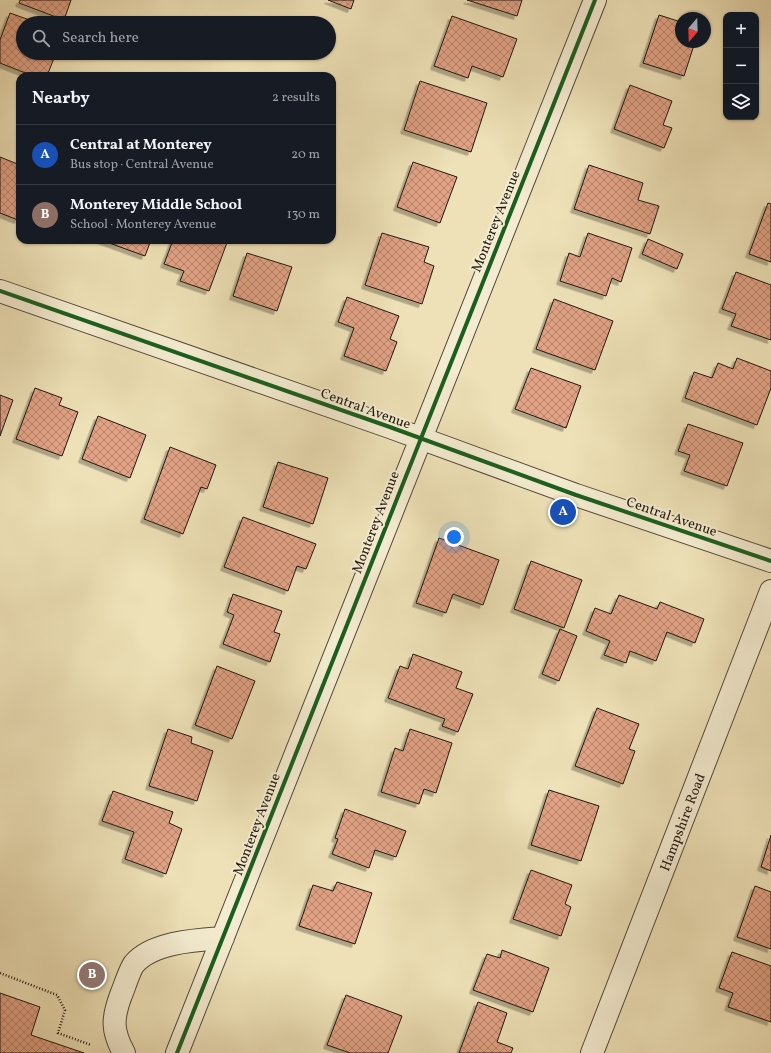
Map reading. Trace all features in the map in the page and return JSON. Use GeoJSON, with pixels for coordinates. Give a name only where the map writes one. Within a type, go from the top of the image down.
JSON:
{"type":"FeatureCollection","features":[{"type":"Feature","properties":{"kind":"street","name":"Monterey Avenue"},"geometry":{"type":"LineString","coordinates":[[177,1053],[419,439],[595,0]]}},
{"type":"Feature","properties":{"kind":"street","name":"Central Avenue"},"geometry":{"type":"LineString","coordinates":[[0,291],[387,426],[419,439],[576,495],[771,561]]}},
{"type":"Feature","properties":{"kind":"street","name":"Hampshire Road"},"geometry":{"type":"LineString","coordinates":[[592,1053],[771,591]]}},
{"type":"Feature","properties":{"kind":"street"},"geometry":{"type":"LineString","coordinates":[[124,1053],[117,1040],[114,1030],[114,1018],[116,1007],[134,964],[149,953],[169,945],[223,938]]}},
{"type":"Feature","properties":{"kind":"path"},"geometry":{"type":"LineString","coordinates":[[0,973],[57,995],[65,1010],[58,1033],[91,1045],[94,1049]]}},
{"type":"Feature","properties":{"kind":"building"},"geometry":{"type":"Polygon","coordinates":[[[20,0],[71,0],[65,16],[53,16],[19,3],[20,0]]]}},
{"type":"Feature","properties":{"kind":"building"},"geometry":{"type":"Polygon","coordinates":[[[328,0],[354,0],[351,9],[328,0]]]}},
{"type":"Feature","properties":{"kind":"building"},"geometry":{"type":"Polygon","coordinates":[[[467,0],[522,0],[517,16],[467,0]]]}},
{"type":"Feature","properties":{"kind":"building"},"geometry":{"type":"Polygon","coordinates":[[[10,13],[18,16],[16,16],[16,60],[53,60],[49,72],[23,72],[0,63],[0,40],[10,13]]]}},
{"type":"Feature","properties":{"kind":"building"},"geometry":{"type":"Polygon","coordinates":[[[659,15],[675,20],[675,48],[693,48],[684,76],[643,63],[659,15]]]}},
{"type":"Feature","properties":{"kind":"building"},"geometry":{"type":"Polygon","coordinates":[[[452,16],[517,39],[503,77],[472,66],[468,78],[434,66],[452,16]]]}},
{"type":"Feature","properties":{"kind":"building"},"geometry":{"type":"Polygon","coordinates":[[[420,81],[487,103],[471,152],[404,130],[420,81]]]}},
{"type":"Feature","properties":{"kind":"building"},"geometry":{"type":"Polygon","coordinates":[[[630,85],[672,101],[663,125],[672,128],[664,148],[614,129],[630,85]]]}},
{"type":"Feature","properties":{"kind":"building"},"geometry":{"type":"Polygon","coordinates":[[[0,157],[16,163],[16,219],[0,213],[0,157]]]}},
{"type":"Feature","properties":{"kind":"building"},"geometry":{"type":"Polygon","coordinates":[[[413,162],[457,177],[440,223],[397,207],[413,162]]]}},
{"type":"Feature","properties":{"kind":"building"},"geometry":{"type":"Polygon","coordinates":[[[589,165],[643,183],[638,200],[659,206],[650,234],[574,209],[589,165]]]}},
{"type":"Feature","properties":{"kind":"building"},"geometry":{"type":"Polygon","coordinates":[[[768,203],[771,204],[771,262],[749,254],[768,203]]]}},
{"type":"Feature","properties":{"kind":"building"},"geometry":{"type":"Polygon","coordinates":[[[382,233],[429,247],[424,262],[434,266],[422,304],[365,285],[382,233]]]}},
{"type":"Feature","properties":{"kind":"building"},"geometry":{"type":"Polygon","coordinates":[[[588,233],[632,248],[621,282],[612,278],[606,296],[560,281],[569,253],[580,257],[588,233]]]}},
{"type":"Feature","properties":{"kind":"building"},"geometry":{"type":"Polygon","coordinates":[[[648,239],[683,254],[677,269],[642,254],[648,239]]]}},
{"type":"Feature","properties":{"kind":"building"},"geometry":{"type":"Polygon","coordinates":[[[112,244],[150,244],[145,256],[112,244]]]}},
{"type":"Feature","properties":{"kind":"building"},"geometry":{"type":"Polygon","coordinates":[[[172,244],[227,244],[209,291],[180,281],[184,271],[164,264],[172,244]]]}},
{"type":"Feature","properties":{"kind":"building"},"geometry":{"type":"Polygon","coordinates":[[[247,253],[292,267],[277,311],[233,296],[247,253]]]}},
{"type":"Feature","properties":{"kind":"building"},"geometry":{"type":"Polygon","coordinates":[[[736,272],[771,285],[771,340],[731,326],[736,314],[722,309],[736,272]]]}},
{"type":"Feature","properties":{"kind":"building"},"geometry":{"type":"Polygon","coordinates":[[[347,297],[399,316],[390,339],[397,342],[386,371],[344,356],[354,328],[338,322],[347,297]]]}},
{"type":"Feature","properties":{"kind":"building"},"geometry":{"type":"Polygon","coordinates":[[[554,299],[613,321],[595,370],[536,349],[554,299]]]}},
{"type":"Feature","properties":{"kind":"building"},"geometry":{"type":"Polygon","coordinates":[[[737,358],[771,371],[771,388],[757,425],[685,398],[694,372],[712,378],[718,363],[733,369],[737,358]]]}},
{"type":"Feature","properties":{"kind":"building"},"geometry":{"type":"Polygon","coordinates":[[[531,368],[581,386],[566,428],[515,409],[531,368]]]}},
{"type":"Feature","properties":{"kind":"building"},"geometry":{"type":"Polygon","coordinates":[[[35,388],[62,398],[59,405],[78,412],[62,456],[16,439],[35,388]]]}},
{"type":"Feature","properties":{"kind":"building"},"geometry":{"type":"Polygon","coordinates":[[[0,395],[13,400],[0,436],[0,395]]]}},
{"type":"Feature","properties":{"kind":"building"},"geometry":{"type":"Polygon","coordinates":[[[98,416],[146,435],[130,478],[82,459],[98,416]]]}},
{"type":"Feature","properties":{"kind":"building"},"geometry":{"type":"Polygon","coordinates":[[[688,424],[743,443],[727,486],[684,471],[690,455],[678,451],[688,424]]]}},
{"type":"Feature","properties":{"kind":"building"},"geometry":{"type":"Polygon","coordinates":[[[170,447],[216,465],[207,489],[201,487],[183,534],[144,519],[170,447]]]}},
{"type":"Feature","properties":{"kind":"building"},"geometry":{"type":"Polygon","coordinates":[[[278,462],[328,478],[313,524],[263,507],[278,462]]]}},
{"type":"Feature","properties":{"kind":"building"},"geometry":{"type":"Polygon","coordinates":[[[243,517],[316,544],[306,569],[297,566],[288,591],[224,567],[243,517]]]}},
{"type":"Feature","properties":{"kind":"building"},"geometry":{"type":"Polygon","coordinates":[[[439,538],[499,560],[483,605],[453,594],[446,613],[416,603],[439,538]]]}},
{"type":"Feature","properties":{"kind":"building"},"geometry":{"type":"Polygon","coordinates":[[[531,561],[582,580],[564,628],[514,609],[531,561]]]}},
{"type":"Feature","properties":{"kind":"building"},"geometry":{"type":"Polygon","coordinates":[[[233,594],[282,611],[274,632],[280,634],[270,662],[223,644],[234,615],[227,612],[233,594]]]}},
{"type":"Feature","properties":{"kind":"building"},"geometry":{"type":"Polygon","coordinates":[[[619,595],[657,609],[660,602],[704,619],[695,643],[667,632],[656,661],[630,651],[626,663],[604,655],[610,641],[586,631],[595,608],[611,614],[619,595]]]}},
{"type":"Feature","properties":{"kind":"building"},"geometry":{"type":"Polygon","coordinates":[[[560,629],[577,636],[559,681],[542,674],[560,629]]]}},
{"type":"Feature","properties":{"kind":"building"},"geometry":{"type":"Polygon","coordinates":[[[413,654],[462,672],[456,688],[473,694],[458,732],[442,726],[445,719],[388,698],[400,666],[408,669],[413,654]]]}},
{"type":"Feature","properties":{"kind":"building"},"geometry":{"type":"Polygon","coordinates":[[[217,666],[255,681],[232,739],[195,725],[217,666]]]}},
{"type":"Feature","properties":{"kind":"building"},"geometry":{"type":"Polygon","coordinates":[[[597,708],[639,724],[629,749],[635,751],[623,784],[575,766],[597,708]]]}},
{"type":"Feature","properties":{"kind":"building"},"geometry":{"type":"Polygon","coordinates":[[[168,729],[192,737],[191,743],[213,751],[197,801],[149,786],[168,729]]]}},
{"type":"Feature","properties":{"kind":"building"},"geometry":{"type":"Polygon","coordinates":[[[410,729],[452,743],[436,793],[424,789],[419,804],[381,792],[395,748],[403,751],[410,729]]]}},
{"type":"Feature","properties":{"kind":"building"},"geometry":{"type":"Polygon","coordinates":[[[549,790],[599,806],[581,861],[531,845],[549,790]]]}},
{"type":"Feature","properties":{"kind":"building"},"geometry":{"type":"Polygon","coordinates":[[[113,791],[173,812],[169,823],[182,829],[166,874],[125,859],[134,832],[102,821],[113,791]]]}},
{"type":"Feature","properties":{"kind":"building"},"geometry":{"type":"Polygon","coordinates":[[[345,809],[406,831],[396,857],[375,850],[369,868],[332,854],[338,839],[335,838],[345,809]]]}},
{"type":"Feature","properties":{"kind":"building"},"geometry":{"type":"Polygon","coordinates":[[[771,835],[771,871],[761,867],[771,835]]]}},
{"type":"Feature","properties":{"kind":"building"},"geometry":{"type":"Polygon","coordinates":[[[531,870],[572,885],[565,904],[571,907],[561,936],[513,919],[531,870]]]}},
{"type":"Feature","properties":{"kind":"building"},"geometry":{"type":"Polygon","coordinates":[[[337,882],[372,893],[355,944],[299,926],[313,885],[333,891],[337,882]]]}},
{"type":"Feature","properties":{"kind":"building"},"geometry":{"type":"Polygon","coordinates":[[[755,886],[771,892],[771,949],[737,937],[755,886]]]}},
{"type":"Feature","properties":{"kind":"building"},"geometry":{"type":"Polygon","coordinates":[[[502,950],[549,968],[533,1012],[473,990],[487,954],[500,958],[502,950]]]}},
{"type":"Feature","properties":{"kind":"building"},"geometry":{"type":"Polygon","coordinates":[[[732,952],[771,966],[771,1022],[728,1007],[733,993],[719,988],[732,952]]]}},
{"type":"Feature","properties":{"kind":"building"},"geometry":{"type":"Polygon","coordinates":[[[0,993],[40,1007],[31,1035],[84,1053],[0,1053],[0,993]]]}},
{"type":"Feature","properties":{"kind":"building"},"geometry":{"type":"Polygon","coordinates":[[[346,995],[402,1016],[388,1053],[350,1053],[327,1045],[346,995]]]}},
{"type":"Feature","properties":{"kind":"building"},"geometry":{"type":"Polygon","coordinates":[[[478,1002],[507,1013],[497,1042],[513,1048],[511,1053],[459,1053],[478,1002]]]}},
{"type":"Feature","properties":{"kind":"cycle path"},"geometry":{"type":"LineString","coordinates":[[177,1053],[595,0]]}},
{"type":"Feature","properties":{"kind":"cycle path"},"geometry":{"type":"LineString","coordinates":[[0,291],[387,426],[576,495],[771,561]]}},
{"type":"Feature","properties":{"kind":"place","name":"Central at Monterey"},"geometry":{"type":"Point","coordinates":[563,512]}},
{"type":"Feature","properties":{"kind":"place","name":"Monterey Middle School"},"geometry":{"type":"Point","coordinates":[92,975]}}]}
